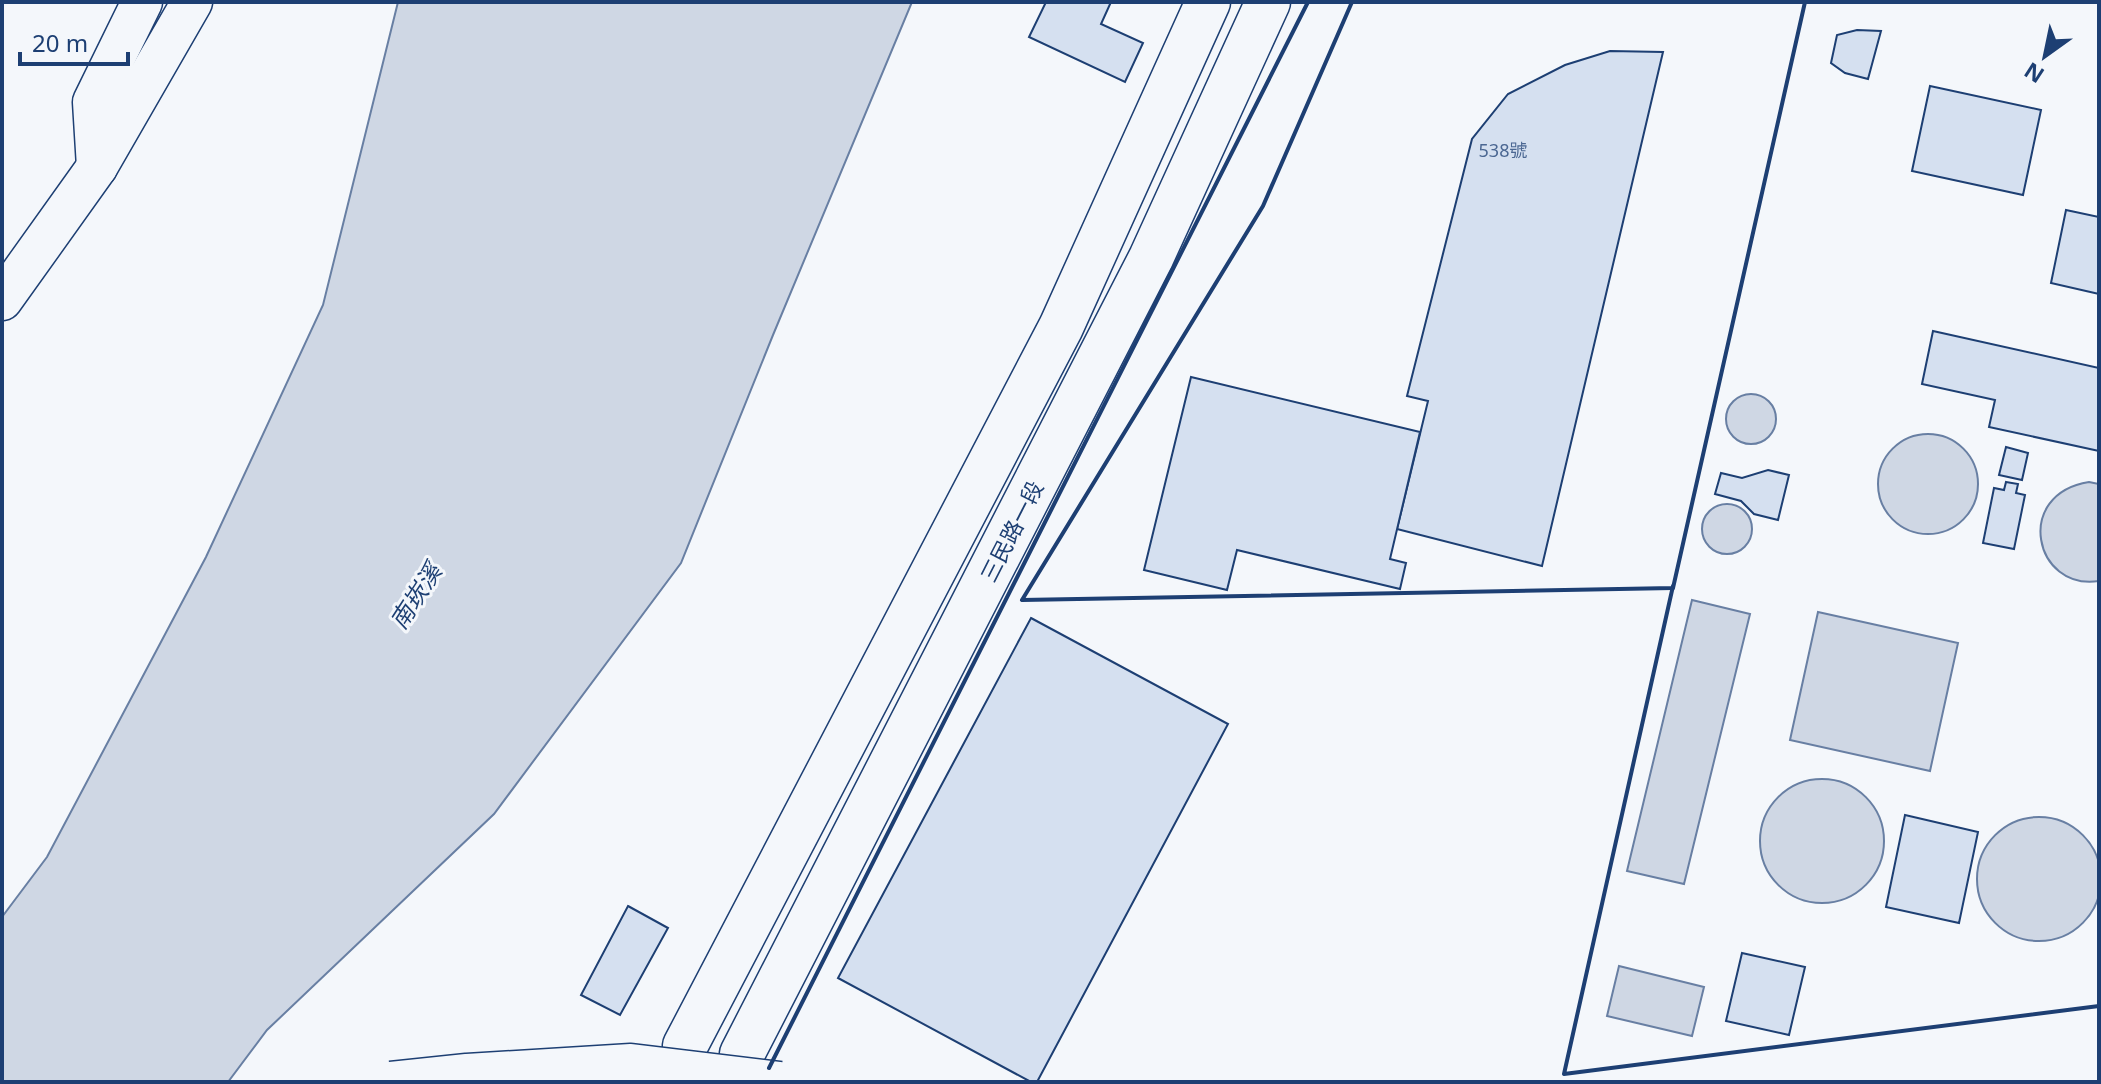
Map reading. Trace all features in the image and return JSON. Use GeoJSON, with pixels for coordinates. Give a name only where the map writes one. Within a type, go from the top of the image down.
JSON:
{"type":"FeatureCollection","features":[{"type":"Feature","properties":{"kind":"main road"},"geometry":{"type":"LineString","coordinates":[[685,1046],[1061,327],[1208,2]]}},
{"type":"Feature","properties":{"kind":"main road","name":"三民路一段"},"geometry":{"type":"LineString","coordinates":[[742,1054],[1151,258],[1268,2]]}},
{"type":"Feature","properties":{"kind":"street"},"geometry":{"type":"LineString","coordinates":[[97,167],[93,102],[142,2]]}},
{"type":"Feature","properties":{"kind":"street"},"geometry":{"type":"LineString","coordinates":[[2,300],[97,167],[192,2]]}},
{"type":"Feature","properties":{"kind":"street"},"geometry":{"type":"LineString","coordinates":[[391,1082],[631,1064],[780,1082]]}},
{"type":"Feature","properties":{"kind":"water","name":"南崁溪"},"geometry":{"type":"Polygon","coordinates":[[[398,2],[912,2],[681,563],[494,814],[267,1030],[228,1082],[2,1082],[2,917],[47,857],[206,557],[323,305],[398,2]]]}},
{"type":"Feature","properties":{"kind":"water"},"geometry":{"type":"Polygon","coordinates":[[[1751,394],[1769,401],[1776,419],[1769,437],[1751,444],[1733,437],[1726,419],[1733,401],[1751,394]]]}},
{"type":"Feature","properties":{"kind":"water"},"geometry":{"type":"Polygon","coordinates":[[[1928,434],[1947,438],[1963,449],[1974,465],[1978,484],[1974,503],[1963,519],[1947,530],[1928,534],[1909,530],[1893,519],[1882,503],[1878,484],[1882,465],[1893,449],[1909,438],[1928,434]]]}},
{"type":"Feature","properties":{"kind":"water"},"geometry":{"type":"Polygon","coordinates":[[[2089,482],[2099,484],[2099,581],[2077,580],[2059,571],[2047,557],[2041,540],[2042,521],[2049,504],[2065,490],[2089,482]]]}},
{"type":"Feature","properties":{"kind":"water"},"geometry":{"type":"Polygon","coordinates":[[[1727,504],[1745,511],[1752,529],[1745,547],[1727,554],[1709,547],[1702,529],[1709,511],[1727,504]]]}},
{"type":"Feature","properties":{"kind":"water"},"geometry":{"type":"Polygon","coordinates":[[[1692,600],[1750,614],[1684,884],[1627,871],[1692,600]]]}},
{"type":"Feature","properties":{"kind":"water"},"geometry":{"type":"Polygon","coordinates":[[[1818,612],[1958,643],[1930,771],[1790,740],[1818,612]]]}},
{"type":"Feature","properties":{"kind":"water"},"geometry":{"type":"Polygon","coordinates":[[[1822,779],[1846,784],[1866,797],[1879,817],[1884,841],[1879,865],[1866,885],[1846,898],[1822,903],[1798,898],[1778,885],[1765,865],[1760,841],[1765,817],[1778,797],[1798,784],[1822,779]]]}},
{"type":"Feature","properties":{"kind":"water"},"geometry":{"type":"Polygon","coordinates":[[[2039,817],[2063,822],[2083,835],[2096,855],[2101,879],[2096,903],[2083,923],[2063,936],[2039,941],[2015,936],[1995,923],[1982,903],[1977,879],[1982,855],[1995,835],[2015,822],[2039,817]]]}},
{"type":"Feature","properties":{"kind":"water"},"geometry":{"type":"Polygon","coordinates":[[[1619,966],[1704,987],[1692,1036],[1607,1016],[1619,966]]]}},
{"type":"Feature","properties":{"kind":"building"},"geometry":{"type":"Polygon","coordinates":[[[1046,2],[1111,2],[1101,24],[1143,43],[1125,82],[1029,37],[1046,2]]]}},
{"type":"Feature","properties":{"kind":"building"},"geometry":{"type":"Polygon","coordinates":[[[1857,30],[1881,31],[1868,79],[1845,73],[1831,63],[1837,35],[1857,30]]]}},
{"type":"Feature","properties":{"kind":"building"},"geometry":{"type":"Polygon","coordinates":[[[1610,51],[1663,52],[1542,566],[1397,529],[1428,401],[1407,396],[1472,139],[1508,94],[1565,65],[1610,51]]]}},
{"type":"Feature","properties":{"kind":"building"},"geometry":{"type":"Polygon","coordinates":[[[1930,86],[2041,110],[2023,195],[1912,171],[1930,86]]]}},
{"type":"Feature","properties":{"kind":"building"},"geometry":{"type":"Polygon","coordinates":[[[2066,210],[2099,217],[2099,294],[2051,283],[2066,210]]]}},
{"type":"Feature","properties":{"kind":"building"},"geometry":{"type":"Polygon","coordinates":[[[1933,331],[2099,368],[2099,451],[1989,427],[1995,400],[1922,384],[1933,331]]]}},
{"type":"Feature","properties":{"kind":"building"},"geometry":{"type":"Polygon","coordinates":[[[1191,377],[1420,432],[1390,559],[1406,563],[1400,589],[1237,550],[1227,590],[1144,570],[1191,377]]]}},
{"type":"Feature","properties":{"kind":"building"},"geometry":{"type":"Polygon","coordinates":[[[2006,447],[2028,453],[2022,480],[1999,475],[2006,447]]]}},
{"type":"Feature","properties":{"kind":"building"},"geometry":{"type":"Polygon","coordinates":[[[1768,470],[1789,475],[1778,520],[1754,514],[1741,501],[1715,494],[1721,473],[1742,478],[1768,470]]]}},
{"type":"Feature","properties":{"kind":"building"},"geometry":{"type":"Polygon","coordinates":[[[2006,482],[2018,484],[2016,493],[2025,495],[2014,549],[1983,543],[1994,488],[2004,490],[2006,482]]]}},
{"type":"Feature","properties":{"kind":"building"},"geometry":{"type":"Polygon","coordinates":[[[1031,618],[1228,724],[1037,1082],[1031,1082],[838,978],[1031,618]]]}},
{"type":"Feature","properties":{"kind":"building"},"geometry":{"type":"Polygon","coordinates":[[[1905,815],[1978,832],[1959,923],[1886,907],[1905,815]]]}},
{"type":"Feature","properties":{"kind":"building"},"geometry":{"type":"Polygon","coordinates":[[[628,906],[668,928],[620,1015],[581,995],[628,906]]]}},
{"type":"Feature","properties":{"kind":"building"},"geometry":{"type":"Polygon","coordinates":[[[1742,953],[1805,967],[1789,1035],[1726,1021],[1742,953]]]}},
{"type":"Feature","properties":{"kind":"wall"},"geometry":{"type":"LineString","coordinates":[[769,1068],[1308,2]]}},
{"type":"Feature","properties":{"kind":"wall"},"geometry":{"type":"LineString","coordinates":[[1352,2],[1263,206],[1022,600],[1673,588],[1805,2]]}},
{"type":"Feature","properties":{"kind":"wall"},"geometry":{"type":"LineString","coordinates":[[1673,586],[1564,1074],[2099,1006]]}}]}
